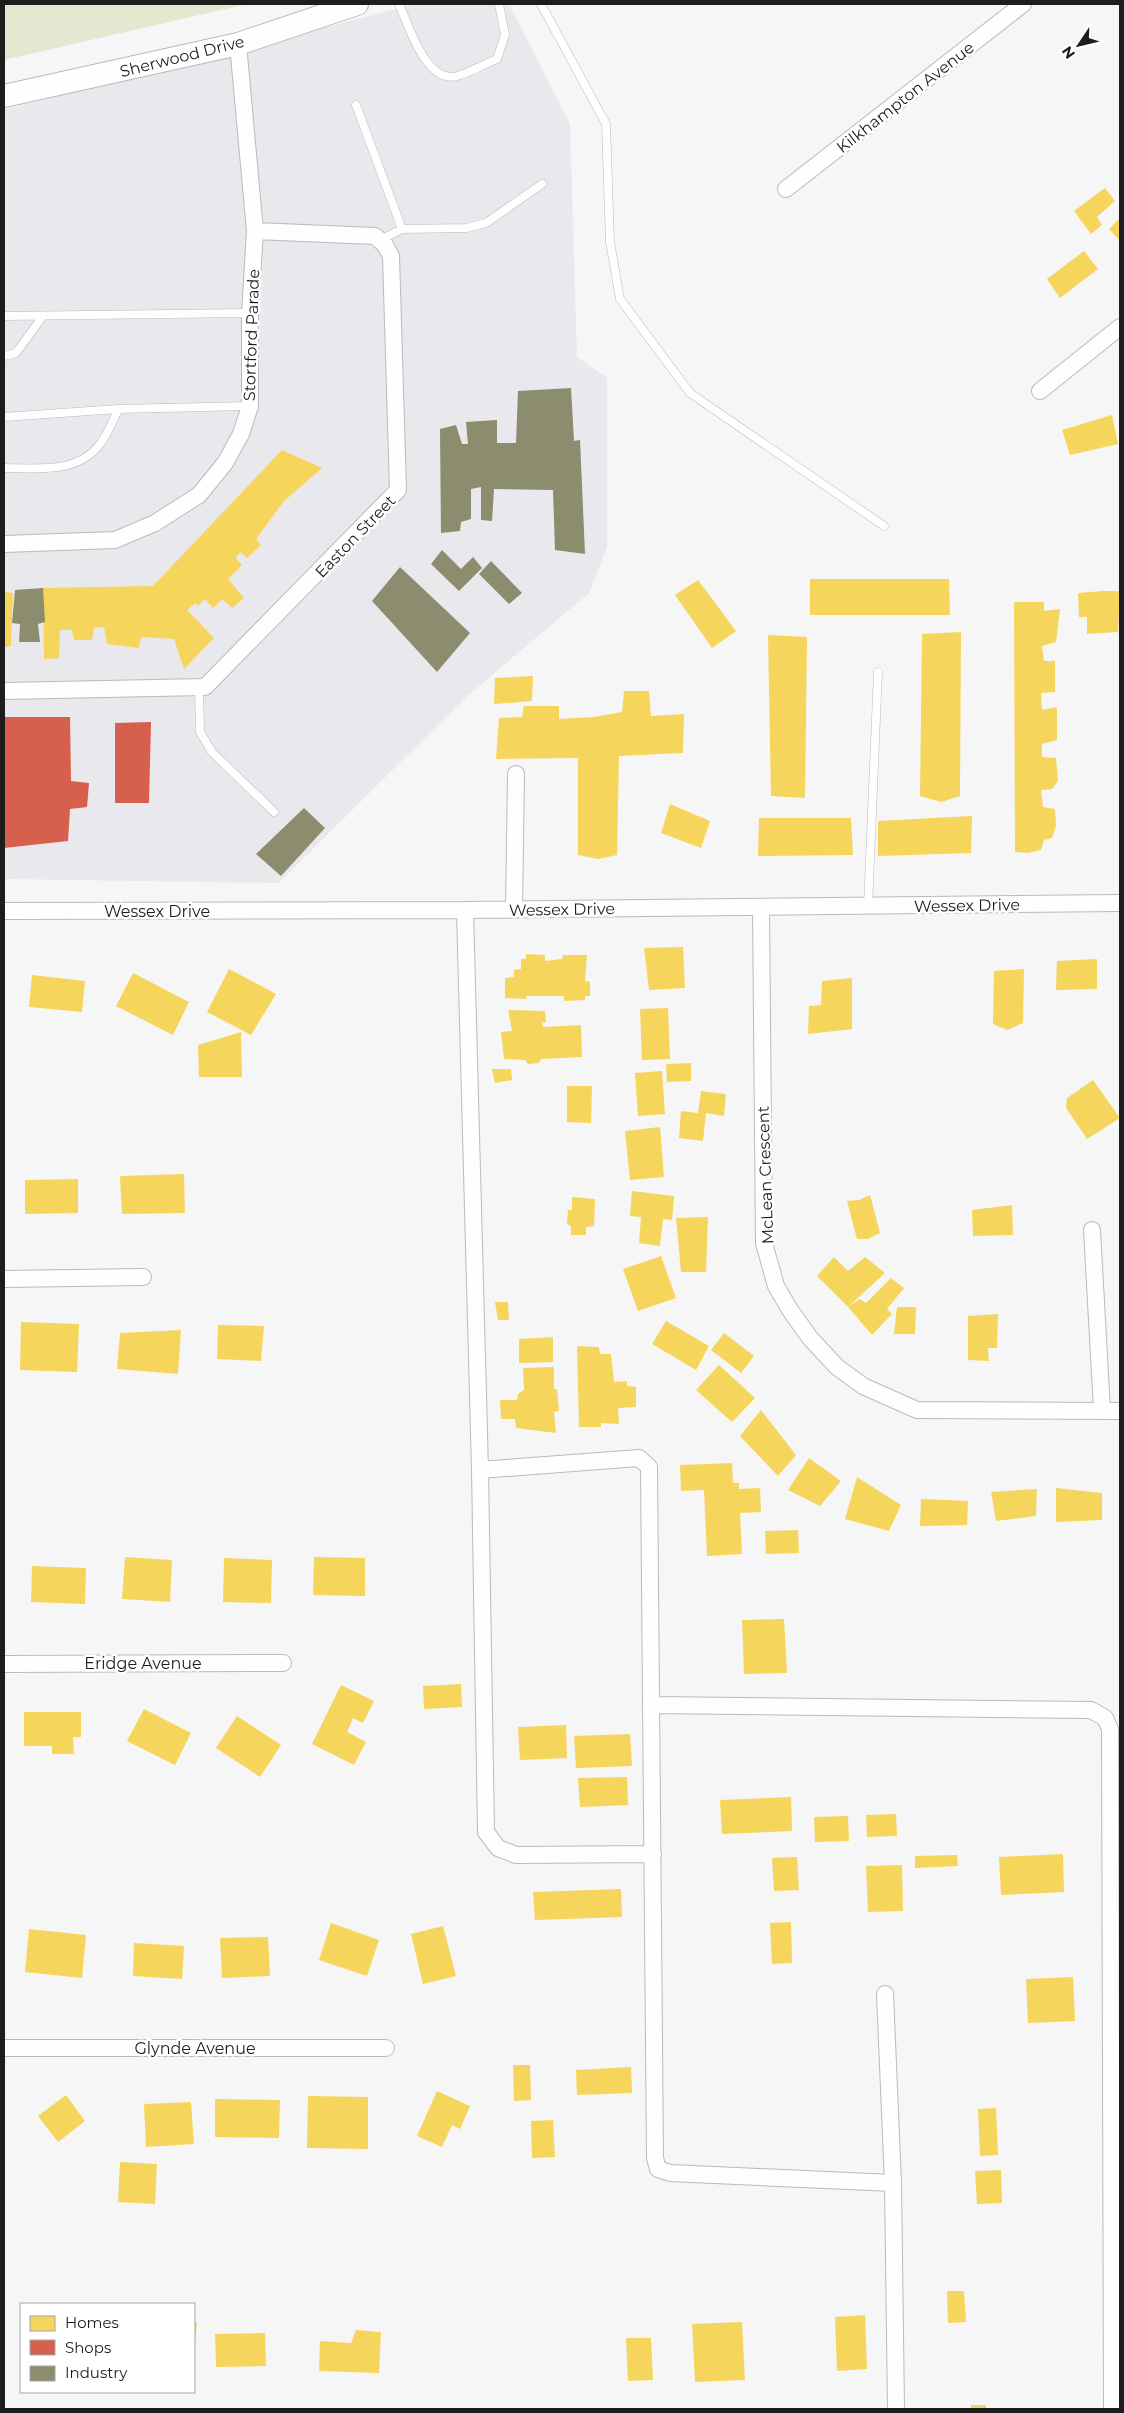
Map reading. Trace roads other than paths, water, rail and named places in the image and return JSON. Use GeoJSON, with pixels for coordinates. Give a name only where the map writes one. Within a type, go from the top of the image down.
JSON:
{"type":"FeatureCollection","features":[{"type":"Feature","properties":{"kind":"street","name":"Sherwood Drive"},"geometry":{"type":"LineString","coordinates":[[4,96],[238,44],[357,4]]}},
{"type":"Feature","properties":{"kind":"street","name":"Kilkhampton Avenue"},"geometry":{"type":"LineString","coordinates":[[786,189],[1023,4]]}},
{"type":"Feature","properties":{"kind":"street","name":"Stortford Parade"},"geometry":{"type":"LineString","coordinates":[[4,544],[114,540],[155,524],[199,495],[224,463],[241,434],[250,406],[250,313],[255,230],[238,44]]}},
{"type":"Feature","properties":{"kind":"street"},"geometry":{"type":"LineString","coordinates":[[255,230],[375,236],[380,240]]}},
{"type":"Feature","properties":{"kind":"street","name":"Easton Street"},"geometry":{"type":"LineString","coordinates":[[199,688],[211,684],[398,490],[391,256],[380,240]]}},
{"type":"Feature","properties":{"kind":"street"},"geometry":{"type":"LineString","coordinates":[[1040,390],[1120,327]]}},
{"type":"Feature","properties":{"kind":"street"},"geometry":{"type":"LineString","coordinates":[[4,691],[199,688]]}},
{"type":"Feature","properties":{"kind":"street"},"geometry":{"type":"LineString","coordinates":[[514,910],[516,774]]}},
{"type":"Feature","properties":{"kind":"street","name":"Wessex Drive"},"geometry":{"type":"LineString","coordinates":[[4,911],[514,910],[1120,903]]}},
{"type":"Feature","properties":{"kind":"street","name":"McLean Crescent"},"geometry":{"type":"LineString","coordinates":[[761,907],[764,1243],[776,1286],[790,1310],[810,1338],[837,1367],[863,1386],[917,1410],[1120,1411]]}},
{"type":"Feature","properties":{"kind":"street"},"geometry":{"type":"LineString","coordinates":[[465,910],[480,1470],[486,1832],[498,1848],[516,1855],[653,1854]]}},
{"type":"Feature","properties":{"kind":"street"},"geometry":{"type":"LineString","coordinates":[[1092,1230],[1102,1410]]}},
{"type":"Feature","properties":{"kind":"street"},"geometry":{"type":"LineString","coordinates":[[4,1279],[143,1277]]}},
{"type":"Feature","properties":{"kind":"street"},"geometry":{"type":"LineString","coordinates":[[480,1470],[639,1458],[649,1467],[655,2158],[658,2169],[670,2174],[893,2183]]}},
{"type":"Feature","properties":{"kind":"street","name":"Eridge Avenue"},"geometry":{"type":"LineString","coordinates":[[4,1664],[283,1663]]}},
{"type":"Feature","properties":{"kind":"street"},"geometry":{"type":"LineString","coordinates":[[652,1705],[1091,1710],[1105,1718],[1110,1729],[1112,2409]]}},
{"type":"Feature","properties":{"kind":"street"},"geometry":{"type":"LineString","coordinates":[[885,1994],[893,2183],[896,2409]]}},
{"type":"Feature","properties":{"kind":"street","name":"Glynde Avenue"},"geometry":{"type":"LineString","coordinates":[[4,2048],[386,2048]]}},
{"type":"Feature","properties":{"kind":"lane"},"geometry":{"type":"LineString","coordinates":[[399,4],[426,63],[440,75],[456,76],[497,59],[505,35],[499,4]]}},
{"type":"Feature","properties":{"kind":"lane"},"geometry":{"type":"LineString","coordinates":[[541,4],[606,124],[610,242],[620,299],[690,393],[884,526]]}},
{"type":"Feature","properties":{"kind":"lane"},"geometry":{"type":"LineString","coordinates":[[356,106],[402,229]]}},
{"type":"Feature","properties":{"kind":"lane"},"geometry":{"type":"LineString","coordinates":[[380,240],[402,229],[466,228],[486,223],[542,184]]}},
{"type":"Feature","properties":{"kind":"lane"},"geometry":{"type":"LineString","coordinates":[[4,316],[250,313]]}},
{"type":"Feature","properties":{"kind":"lane"},"geometry":{"type":"LineString","coordinates":[[4,356],[16,353],[43,316]]}},
{"type":"Feature","properties":{"kind":"lane"},"geometry":{"type":"LineString","coordinates":[[4,417],[118,410],[250,406]]}},
{"type":"Feature","properties":{"kind":"lane"},"geometry":{"type":"LineString","coordinates":[[4,468],[63,468],[86,456],[100,444],[118,410]]}},
{"type":"Feature","properties":{"kind":"lane"},"geometry":{"type":"LineString","coordinates":[[868,906],[878,672]]}},
{"type":"Feature","properties":{"kind":"lane"},"geometry":{"type":"LineString","coordinates":[[199,688],[200,732],[212,752],[274,812]]}}]}
